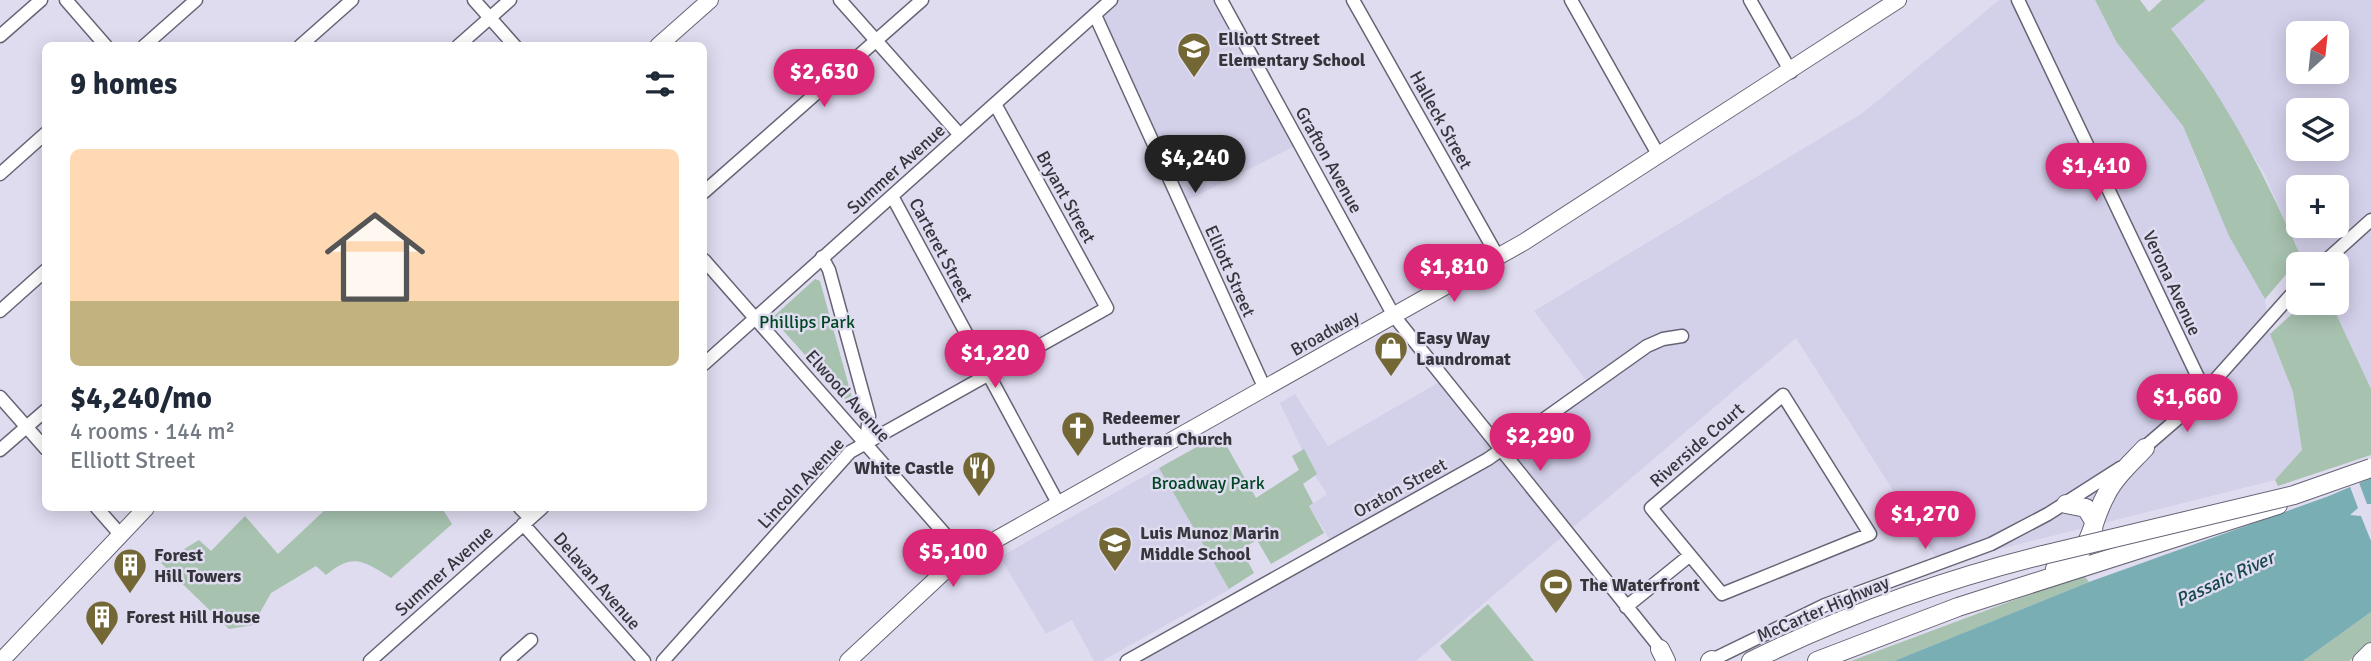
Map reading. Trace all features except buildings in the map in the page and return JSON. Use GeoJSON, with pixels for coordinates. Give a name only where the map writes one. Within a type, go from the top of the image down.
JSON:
{"type":"FeatureCollection","features":[{"type":"Feature","properties":{"kind":"highway"},"geometry":{"type":"LineString","coordinates":[[1817,661],[2066,564],[2081,553],[2091,538],[2110,487],[2145,448]]}},
{"type":"Feature","properties":{"kind":"highway"},"geometry":{"type":"LineString","coordinates":[[1958,607],[2201,532],[2371,469]]}},
{"type":"Feature","properties":{"kind":"highway"},"geometry":{"type":"LineString","coordinates":[[1751,661],[1888,601],[1979,571],[2283,498],[2371,469]]}},
{"type":"Feature","properties":{"kind":"highway"},"geometry":{"type":"LineString","coordinates":[[2066,504],[2080,505],[2091,514],[2094,521],[2091,538]]}},
{"type":"Feature","properties":{"kind":"main road"},"geometry":{"type":"LineString","coordinates":[[663,42],[710,0]]}},
{"type":"Feature","properties":{"kind":"main road","name":"Broadway"},"geometry":{"type":"LineString","coordinates":[[848,661],[946,570],[965,557],[1498,257],[1791,72],[1898,0]]}},
{"type":"Feature","properties":{"kind":"main road"},"geometry":{"type":"LineString","coordinates":[[1,661],[119,533],[143,511]]}},
{"type":"Feature","properties":{"kind":"main road"},"geometry":{"type":"LineString","coordinates":[[2361,661],[2371,651]]}},
{"type":"Feature","properties":{"kind":"street"},"geometry":{"type":"LineString","coordinates":[[0,36],[41,0]]}},
{"type":"Feature","properties":{"kind":"street"},"geometry":{"type":"LineString","coordinates":[[66,0],[103,42]]}},
{"type":"Feature","properties":{"kind":"street"},"geometry":{"type":"LineString","coordinates":[[148,42],[195,0]]}},
{"type":"Feature","properties":{"kind":"street"},"geometry":{"type":"LineString","coordinates":[[305,42],[352,0]]}},
{"type":"Feature","properties":{"kind":"street"},"geometry":{"type":"LineString","coordinates":[[474,0],[511,42]]}},
{"type":"Feature","properties":{"kind":"street"},"geometry":{"type":"LineString","coordinates":[[463,42],[510,0]]}},
{"type":"Feature","properties":{"kind":"street"},"geometry":{"type":"LineString","coordinates":[[840,0],[960,135]]}},
{"type":"Feature","properties":{"kind":"street"},"geometry":{"type":"LineString","coordinates":[[707,189],[922,0]]}},
{"type":"Feature","properties":{"kind":"street","name":"Summer Avenue"},"geometry":{"type":"LineString","coordinates":[[707,361],[1111,0]]}},
{"type":"Feature","properties":{"kind":"street","name":"Grafton Avenue"},"geometry":{"type":"LineString","coordinates":[[1221,0],[1394,316],[1666,657]]}},
{"type":"Feature","properties":{"kind":"street","name":"Halleck Street"},"geometry":{"type":"LineString","coordinates":[[1353,0],[1498,257]]}},
{"type":"Feature","properties":{"kind":"street"},"geometry":{"type":"LineString","coordinates":[[1571,0],[1659,156]]}},
{"type":"Feature","properties":{"kind":"street"},"geometry":{"type":"LineString","coordinates":[[1750,0],[1791,72]]}},
{"type":"Feature","properties":{"kind":"street","name":"Verona Avenue"},"geometry":{"type":"LineString","coordinates":[[2018,0],[2204,392]]}},
{"type":"Feature","properties":{"kind":"street","name":"Elliott Street"},"geometry":{"type":"LineString","coordinates":[[1095,15],[1265,389]]}},
{"type":"Feature","properties":{"kind":"street","name":"Bryant Street"},"geometry":{"type":"LineString","coordinates":[[995,104],[1107,308]]}},
{"type":"Feature","properties":{"kind":"street"},"geometry":{"type":"LineString","coordinates":[[0,174],[42,137]]}},
{"type":"Feature","properties":{"kind":"street","name":"Carteret Street"},"geometry":{"type":"LineString","coordinates":[[892,195],[1059,505]]}},
{"type":"Feature","properties":{"kind":"street"},"geometry":{"type":"LineString","coordinates":[[2335,252],[2371,220]]}},
{"type":"Feature","properties":{"kind":"street"},"geometry":{"type":"LineString","coordinates":[[822,257],[828,266],[869,416],[866,442]]}},
{"type":"Feature","properties":{"kind":"street","name":"Elwood Avenue"},"geometry":{"type":"LineString","coordinates":[[707,263],[965,557]]}},
{"type":"Feature","properties":{"kind":"street"},"geometry":{"type":"LineString","coordinates":[[0,311],[42,274]]}},
{"type":"Feature","properties":{"kind":"street","name":"McCarter Highway"},"geometry":{"type":"LineString","coordinates":[[1711,661],[1825,605],[1991,544],[2066,504],[2145,448],[2204,392],[2286,300]]}},
{"type":"Feature","properties":{"kind":"street","name":"Lincoln Avenue"},"geometry":{"type":"LineString","coordinates":[[663,661],[846,456],[866,442],[1107,308]]}},
{"type":"Feature","properties":{"kind":"street","name":"Oraton Street"},"geometry":{"type":"LineString","coordinates":[[1127,661],[1501,451],[1647,346],[1662,339],[1682,336]]}},
{"type":"Feature","properties":{"kind":"street","name":"Riverside Court"},"geometry":{"type":"LineString","coordinates":[[1783,395],[1870,534],[1722,594],[1689,556],[1651,508],[1783,395]]}},
{"type":"Feature","properties":{"kind":"street"},"geometry":{"type":"LineString","coordinates":[[0,397],[42,445]]}},
{"type":"Feature","properties":{"kind":"street"},"geometry":{"type":"LineString","coordinates":[[0,450],[42,413]]}},
{"type":"Feature","properties":{"kind":"street"},"geometry":{"type":"LineString","coordinates":[[100,511],[119,533]]}},
{"type":"Feature","properties":{"kind":"street","name":"Delavan Avenue"},"geometry":{"type":"LineString","coordinates":[[522,511],[527,521],[644,661]]}},
{"type":"Feature","properties":{"kind":"street","name":"Summer Avenue"},"geometry":{"type":"LineString","coordinates":[[370,661],[539,511]]}},
{"type":"Feature","properties":{"kind":"street"},"geometry":{"type":"LineString","coordinates":[[1626,607],[1689,556]]}},
{"type":"Feature","properties":{"kind":"street"},"geometry":{"type":"LineString","coordinates":[[507,661],[531,640]]}},
{"type":"Feature","properties":{"kind":"street"},"geometry":{"type":"LineString","coordinates":[[520,650],[528,661]]}},
{"type":"Feature","properties":{"kind":"shaded area","name":"Elliott Street Elementary School"},"geometry":{"type":"Polygon","coordinates":[[[1111,0],[1218,0],[1297,145],[1182,203],[1097,13],[1111,0]]]}},
{"type":"Feature","properties":{"kind":"shaded area"},"geometry":{"type":"Polygon","coordinates":[[[1999,0],[2095,0],[2117,43],[2183,126],[2202,174],[2265,299],[2270,334],[2293,392],[2302,450],[2275,480],[1940,564],[1796,338],[1416,661],[1130,661],[1333,545],[1309,506],[1327,494],[1313,473],[1280,403],[1295,394],[1328,446],[1443,380],[1501,452],[1592,388],[1534,311],[1864,112],[1999,0]]]}},
{"type":"Feature","properties":{"kind":"shaded area"},"geometry":{"type":"Polygon","coordinates":[[[2206,0],[2371,0],[2371,389],[2337,315],[2349,315],[2349,252],[2299,252],[2293,238],[2349,238],[2349,175],[2286,175],[2286,223],[2265,175],[2192,55],[2171,29],[2206,0]]]}},
{"type":"Feature","properties":{"kind":"shaded area","name":"Luis Munoz Marin Middle School"},"geometry":{"type":"Polygon","coordinates":[[[1159,468],[1230,589],[1102,661],[1094,661],[1072,620],[1046,634],[1000,557],[1159,468]]]}},
{"type":"Feature","properties":{"kind":"green space"},"geometry":{"type":"Polygon","coordinates":[[[2095,0],[2140,0],[2149,12],[2162,0],[2206,0],[2171,29],[2210,83],[2244,139],[2286,224],[2286,238],[2292,238],[2299,252],[2286,252],[2286,274],[2265,299],[2229,236],[2183,126],[2117,43],[2095,0]]]}},
{"type":"Feature","properties":{"kind":"green space","name":"Phillips Park"},"geometry":{"type":"Polygon","coordinates":[[[815,279],[820,281],[856,412],[772,318],[815,279]]]}},
{"type":"Feature","properties":{"kind":"green space"},"geometry":{"type":"Polygon","coordinates":[[[2291,315],[2337,315],[2371,389],[2371,455],[2278,486],[2275,480],[2302,450],[2293,392],[2270,334],[2291,315]]]}},
{"type":"Feature","properties":{"kind":"green space","name":"Broadway Park"},"geometry":{"type":"Polygon","coordinates":[[[1220,434],[1256,498],[1299,470],[1292,456],[1304,449],[1317,474],[1303,484],[1313,503],[1309,506],[1324,533],[1271,564],[1257,540],[1241,549],[1254,573],[1229,589],[1159,468],[1220,434]]]}},
{"type":"Feature","properties":{"kind":"green space"},"geometry":{"type":"Polygon","coordinates":[[[324,511],[444,511],[452,524],[391,578],[358,562],[344,563],[326,575],[316,566],[271,593],[253,625],[229,629],[161,563],[199,540],[211,551],[245,516],[278,554],[324,511]]]}},
{"type":"Feature","properties":{"kind":"green space"},"geometry":{"type":"Polygon","coordinates":[[[2083,574],[2089,582],[1894,661],[1851,661],[2083,574]]]}},
{"type":"Feature","properties":{"kind":"green space"},"geometry":{"type":"Polygon","coordinates":[[[1488,604],[1534,661],[1452,661],[1440,646],[1488,604]]]}},
{"type":"Feature","properties":{"kind":"green space"},"geometry":{"type":"Polygon","coordinates":[[[2371,612],[2371,641],[2349,661],[2303,661],[2371,612]]]}},
{"type":"Feature","properties":{"kind":"water","name":"Passaic River"},"geometry":{"type":"Polygon","coordinates":[[[2371,478],[2371,612],[2303,661],[1894,661],[2089,582],[2329,496],[2371,478]]]}},
{"type":"Feature","properties":{"kind":"pier"},"geometry":{"type":"Polygon","coordinates":[[[2358,480],[2367,504],[2371,504],[2371,541],[2361,516],[2350,515],[2358,508],[2349,484],[2358,480]]]}},
{"type":"Feature","properties":{"kind":"place","name":"Elliott Street Elementary School"},"geometry":{"type":"Point","coordinates":[1194,79]}},
{"type":"Feature","properties":{"kind":"place","name":"Easy Way Laundromat"},"geometry":{"type":"Point","coordinates":[1391,378]}},
{"type":"Feature","properties":{"kind":"place","name":"Redeemer Lutheran Church"},"geometry":{"type":"Point","coordinates":[1078,458]}},
{"type":"Feature","properties":{"kind":"place","name":"White Castle"},"geometry":{"type":"Point","coordinates":[979,498]}},
{"type":"Feature","properties":{"kind":"place","name":"Luis Munoz Marin Middle School"},"geometry":{"type":"Point","coordinates":[1115,573]}},
{"type":"Feature","properties":{"kind":"place","name":"Forest Hill Towers"},"geometry":{"type":"Point","coordinates":[130,595]}},
{"type":"Feature","properties":{"kind":"place","name":"The Waterfront"},"geometry":{"type":"Point","coordinates":[1556,615]}},
{"type":"Feature","properties":{"kind":"place","name":"Forest Hill House"},"geometry":{"type":"Point","coordinates":[102,647]}}]}
